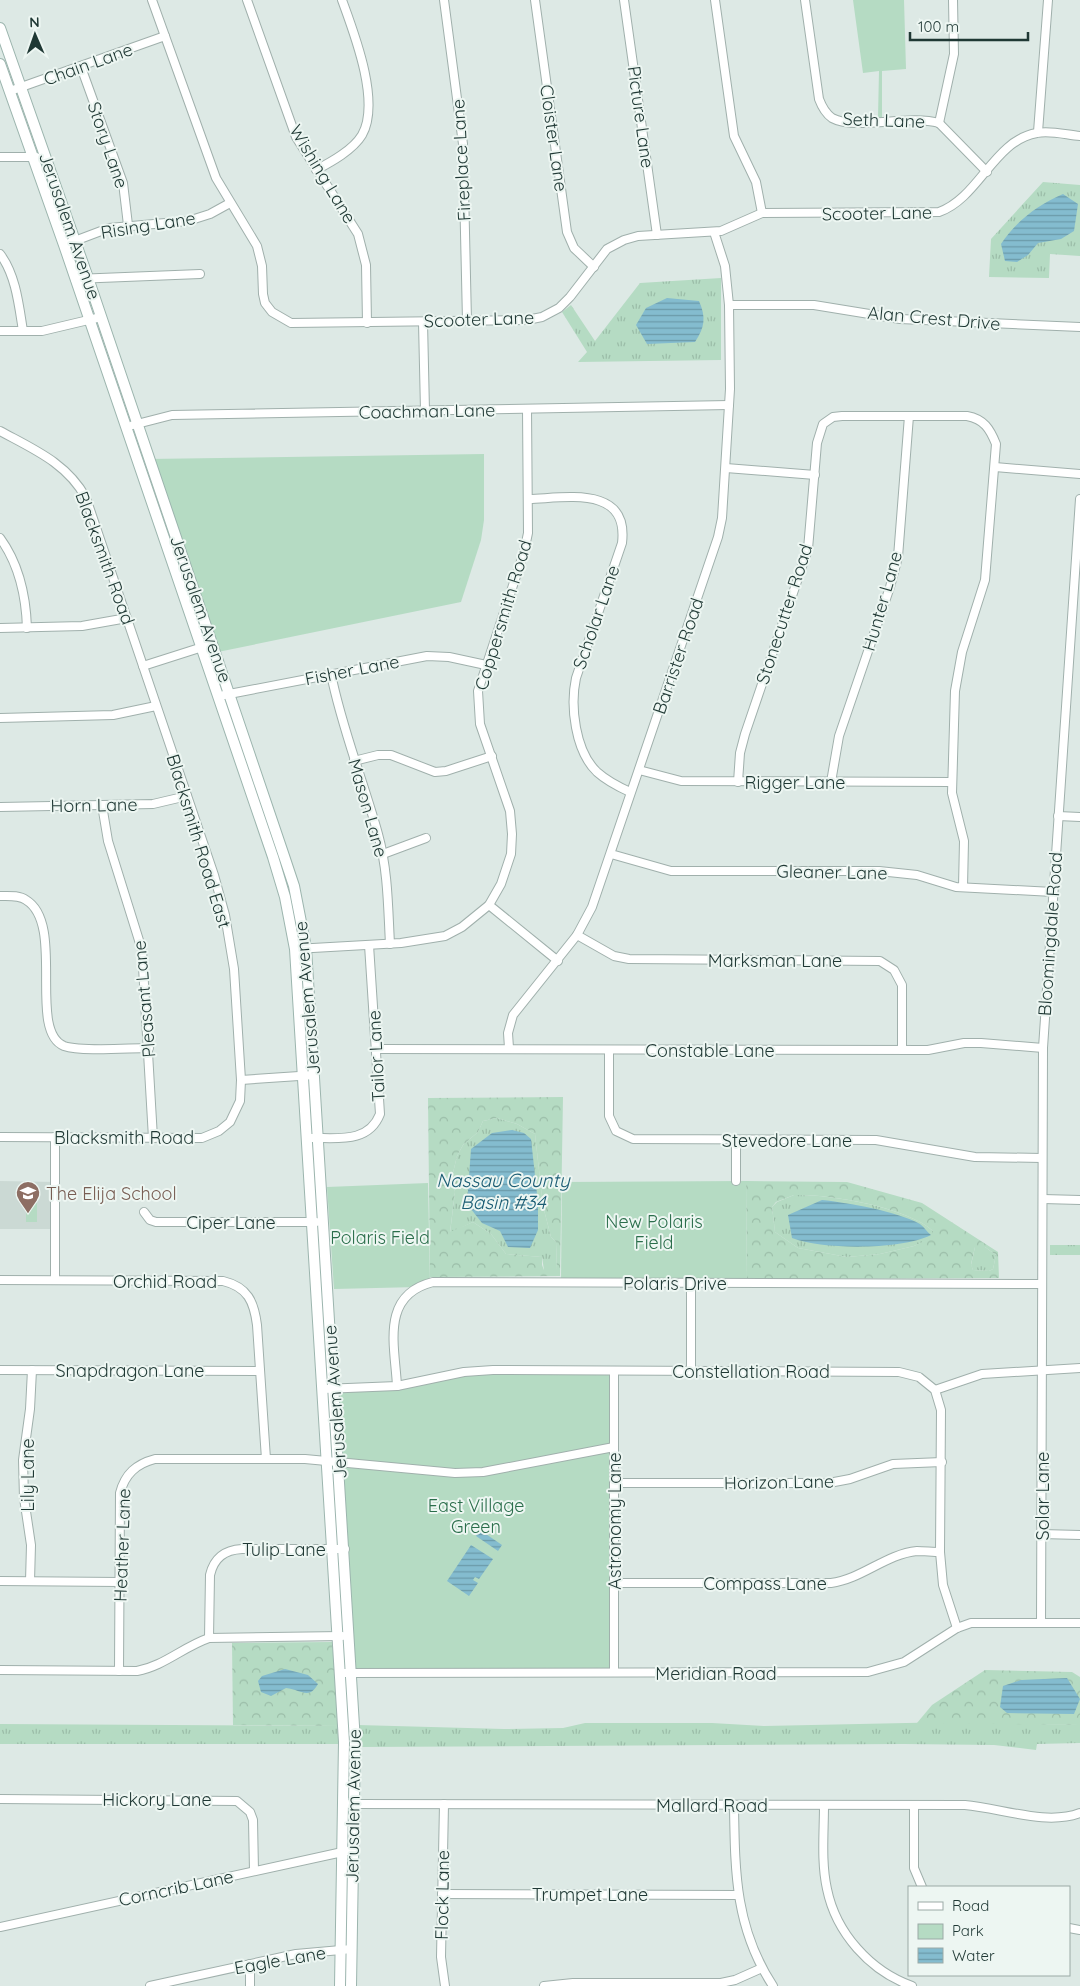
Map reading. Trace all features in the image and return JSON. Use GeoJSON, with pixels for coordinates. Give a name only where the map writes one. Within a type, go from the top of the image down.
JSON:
{"type":"FeatureCollection","features":[{"type":"Feature","properties":{"kind":"main road","name":"Jerusalem Avenue"},"geometry":{"type":"LineString","coordinates":[[0,28],[75,240],[294,886],[306,948],[319,1138],[318,1222],[323,1389],[345,1549],[355,1742],[353,1850],[346,1950],[340,1986]]}},
{"type":"Feature","properties":{"kind":"main road","name":"Jerusalem Avenue"},"geometry":{"type":"LineString","coordinates":[[0,66],[64,244],[285,897],[294,949],[307,1138],[318,1222],[335,1389],[332,1549],[344,1742],[342,1852],[346,1950],[351,1986]]}},
{"type":"Feature","properties":{"kind":"main road"},"geometry":{"type":"LineString","coordinates":[[253,800],[264,796]]}},
{"type":"Feature","properties":{"kind":"street","name":"Scooter Lane"},"geometry":{"type":"LineString","coordinates":[[152,0],[216,178],[257,246],[262,266],[262,294],[272,312],[290,323],[527,320],[542,317],[559,308],[570,297],[607,249],[624,240],[638,236],[726,230],[762,213],[939,212],[957,203],[1013,144],[1038,132]]}},
{"type":"Feature","properties":{"kind":"street","name":"Wishing Lane"},"geometry":{"type":"LineString","coordinates":[[247,0],[296,137],[353,224],[363,248],[366,323]]}},
{"type":"Feature","properties":{"kind":"street"},"geometry":{"type":"LineString","coordinates":[[316,170],[350,147],[361,137],[367,124],[369,111],[360,51],[342,0]]}},
{"type":"Feature","properties":{"kind":"street","name":"Fireplace Lane"},"geometry":{"type":"LineString","coordinates":[[444,0],[463,144],[467,321]]}},
{"type":"Feature","properties":{"kind":"street","name":"Cloister Lane"},"geometry":{"type":"LineString","coordinates":[[534,0],[567,232],[574,248],[594,267]]}},
{"type":"Feature","properties":{"kind":"street","name":"Picture Lane"},"geometry":{"type":"LineString","coordinates":[[624,0],[657,235]]}},
{"type":"Feature","properties":{"kind":"street"},"geometry":{"type":"LineString","coordinates":[[715,0],[734,136],[756,182],[762,213]]}},
{"type":"Feature","properties":{"kind":"street","name":"Seth Lane"},"geometry":{"type":"LineString","coordinates":[[805,0],[819,99],[824,110],[830,116],[852,122],[917,120],[939,123]]}},
{"type":"Feature","properties":{"kind":"street"},"geometry":{"type":"LineString","coordinates":[[953,0],[954,54],[939,123],[987,172]]}},
{"type":"Feature","properties":{"kind":"street"},"geometry":{"type":"LineString","coordinates":[[1048,0],[1038,132],[1080,136]]}},
{"type":"Feature","properties":{"kind":"street","name":"Chain Lane"},"geometry":{"type":"LineString","coordinates":[[10,91],[165,36]]}},
{"type":"Feature","properties":{"kind":"street"},"geometry":{"type":"LineString","coordinates":[[0,66],[12,63]]}},
{"type":"Feature","properties":{"kind":"street","name":"Story Lane"},"geometry":{"type":"LineString","coordinates":[[81,67],[123,183],[128,226]]}},
{"type":"Feature","properties":{"kind":"street"},"geometry":{"type":"LineString","coordinates":[[0,157],[34,157],[45,154]]}},
{"type":"Feature","properties":{"kind":"street","name":"Rising Lane"},"geometry":{"type":"LineString","coordinates":[[64,244],[109,228],[188,221],[210,214],[230,203]]}},
{"type":"Feature","properties":{"kind":"street","name":"Barrister Road"},"geometry":{"type":"LineString","coordinates":[[509,1048],[508,1034],[513,1015],[558,961],[577,935],[592,907],[718,537],[726,468],[730,405],[728,305],[725,266],[714,232]]}},
{"type":"Feature","properties":{"kind":"street"},"geometry":{"type":"LineString","coordinates":[[0,254],[6,262],[18,298],[23,331]]}},
{"type":"Feature","properties":{"kind":"street"},"geometry":{"type":"LineString","coordinates":[[75,279],[200,274]]}},
{"type":"Feature","properties":{"kind":"street","name":"Alan Crest Drive"},"geometry":{"type":"LineString","coordinates":[[728,305],[814,305],[900,319],[1080,327]]}},
{"type":"Feature","properties":{"kind":"street"},"geometry":{"type":"LineString","coordinates":[[0,331],[58,328],[101,317]]}},
{"type":"Feature","properties":{"kind":"street"},"geometry":{"type":"LineString","coordinates":[[423,322],[425,411]]}},
{"type":"Feature","properties":{"kind":"street","name":"Coachman Lane"},"geometry":{"type":"LineString","coordinates":[[126,427],[172,415],[730,405]]}},
{"type":"Feature","properties":{"kind":"street","name":"Coppersmith Road"},"geometry":{"type":"LineString","coordinates":[[294,949],[390,944],[445,936],[462,927],[489,904],[506,871],[512,834],[510,811],[478,711],[478,691],[524,552],[529,522],[526,409]]}},
{"type":"Feature","properties":{"kind":"street","name":"Stonecutter Road"},"geometry":{"type":"LineString","coordinates":[[738,782],[740,753],[745,734],[808,549],[818,434],[827,420],[842,416],[967,416],[982,421],[992,432],[996,444],[995,466],[985,580],[957,672],[952,782],[954,807],[964,841],[963,887]]}},
{"type":"Feature","properties":{"kind":"street","name":"Hunter Lane"},"geometry":{"type":"LineString","coordinates":[[831,782],[839,736],[890,587],[898,557],[909,416]]}},
{"type":"Feature","properties":{"kind":"street","name":"Blacksmith Road"},"geometry":{"type":"LineString","coordinates":[[0,431],[61,466],[80,486],[86,498],[143,666]]}},
{"type":"Feature","properties":{"kind":"street"},"geometry":{"type":"LineString","coordinates":[[995,466],[1080,474]]}},
{"type":"Feature","properties":{"kind":"street"},"geometry":{"type":"LineString","coordinates":[[726,468],[815,475]]}},
{"type":"Feature","properties":{"kind":"street","name":"Scholar Lane"},"geometry":{"type":"LineString","coordinates":[[529,499],[598,499],[614,509],[622,523],[622,543],[576,678],[572,698],[573,716],[582,745],[592,767],[614,784],[630,792]]}},
{"type":"Feature","properties":{"kind":"street","name":"Bloomingdale Road"},"geometry":{"type":"LineString","coordinates":[[1042,1370],[1043,1048],[1080,499]]}},
{"type":"Feature","properties":{"kind":"street"},"geometry":{"type":"LineString","coordinates":[[0,538],[9,550],[16,569],[24,597],[26,628]]}},
{"type":"Feature","properties":{"kind":"street"},"geometry":{"type":"LineString","coordinates":[[0,628],[82,626],[127,618]]}},
{"type":"Feature","properties":{"kind":"street"},"geometry":{"type":"LineString","coordinates":[[143,666],[212,644]]}},
{"type":"Feature","properties":{"kind":"street","name":"Fisher Lane"},"geometry":{"type":"LineString","coordinates":[[218,696],[427,656],[449,657],[486,665]]}},
{"type":"Feature","properties":{"kind":"street","name":"Blacksmith Road East"},"geometry":{"type":"LineString","coordinates":[[143,666],[214,875],[234,968],[241,1080]]}},
{"type":"Feature","properties":{"kind":"street","name":"Mason Lane"},"geometry":{"type":"LineString","coordinates":[[331,674],[339,712],[383,854],[390,944]]}},
{"type":"Feature","properties":{"kind":"street"},"geometry":{"type":"LineString","coordinates":[[0,718],[113,715],[156,706]]}},
{"type":"Feature","properties":{"kind":"street"},"geometry":{"type":"LineString","coordinates":[[354,761],[378,755],[391,755],[435,772],[446,771],[492,756]]}},
{"type":"Feature","properties":{"kind":"street","name":"Rigger Lane"},"geometry":{"type":"LineString","coordinates":[[638,770],[680,781],[952,782]]}},
{"type":"Feature","properties":{"kind":"street","name":"Horn Lane"},"geometry":{"type":"LineString","coordinates":[[0,807],[153,804],[187,796]]}},
{"type":"Feature","properties":{"kind":"street","name":"Pleasant Lane"},"geometry":{"type":"LineString","coordinates":[[102,805],[108,841],[142,950],[154,1138]]}},
{"type":"Feature","properties":{"kind":"street"},"geometry":{"type":"LineString","coordinates":[[1058,816],[1080,818]]}},
{"type":"Feature","properties":{"kind":"street"},"geometry":{"type":"LineString","coordinates":[[383,854],[426,838]]}},
{"type":"Feature","properties":{"kind":"street","name":"Gleaner Lane"},"geometry":{"type":"LineString","coordinates":[[611,854],[671,871],[878,871],[917,875],[963,887],[1053,892]]}},
{"type":"Feature","properties":{"kind":"street"},"geometry":{"type":"LineString","coordinates":[[0,896],[17,896],[27,900],[35,909],[40,919],[46,951],[48,1027],[56,1041],[64,1046],[77,1048],[149,1048]]}},
{"type":"Feature","properties":{"kind":"street"},"geometry":{"type":"LineString","coordinates":[[489,904],[558,961]]}},
{"type":"Feature","properties":{"kind":"street","name":"Marksman Lane"},"geometry":{"type":"LineString","coordinates":[[577,935],[614,956],[628,960],[880,962],[894,970],[902,985],[902,1050]]}},
{"type":"Feature","properties":{"kind":"street","name":"Tailor Lane"},"geometry":{"type":"LineString","coordinates":[[307,1138],[352,1137],[365,1134],[377,1122],[380,1114],[369,945]]}},
{"type":"Feature","properties":{"kind":"street","name":"Constable Lane"},"geometry":{"type":"LineString","coordinates":[[376,1049],[928,1050],[964,1043],[981,1042],[1043,1048]]}},
{"type":"Feature","properties":{"kind":"street","name":"Stevedore Lane"},"geometry":{"type":"LineString","coordinates":[[609,1050],[609,1116],[616,1131],[633,1139],[876,1140],[976,1157],[1042,1158]]}},
{"type":"Feature","properties":{"kind":"street"},"geometry":{"type":"LineString","coordinates":[[241,1080],[314,1075]]}},
{"type":"Feature","properties":{"kind":"street","name":"Blacksmith Road"},"geometry":{"type":"LineString","coordinates":[[0,1137],[202,1138],[219,1131],[230,1122],[238,1109],[241,1080]]}},
{"type":"Feature","properties":{"kind":"street"},"geometry":{"type":"LineString","coordinates":[[55,1137],[55,1280]]}},
{"type":"Feature","properties":{"kind":"street"},"geometry":{"type":"LineString","coordinates":[[736,1140],[736,1181]]}},
{"type":"Feature","properties":{"kind":"street"},"geometry":{"type":"LineString","coordinates":[[1043,1199],[1080,1200]]}},
{"type":"Feature","properties":{"kind":"street","name":"Ciper Lane"},"geometry":{"type":"LineString","coordinates":[[144,1212],[150,1220],[156,1222],[318,1222]]}},
{"type":"Feature","properties":{"kind":"street","name":"Orchid Road"},"geometry":{"type":"LineString","coordinates":[[0,1280],[223,1281],[233,1283],[245,1291],[254,1306],[266,1459]]}},
{"type":"Feature","properties":{"kind":"street","name":"Polaris Drive"},"geometry":{"type":"LineString","coordinates":[[397,1386],[393,1326],[396,1314],[407,1294],[423,1284],[433,1282],[1042,1284]]}},
{"type":"Feature","properties":{"kind":"street"},"geometry":{"type":"LineString","coordinates":[[691,1283],[691,1371]]}},
{"type":"Feature","properties":{"kind":"street"},"geometry":{"type":"LineString","coordinates":[[957,1628],[943,1585],[940,1552],[941,1410],[935,1390],[982,1374],[1080,1368]]}},
{"type":"Feature","properties":{"kind":"street","name":"Snapdragon Lane"},"geometry":{"type":"LineString","coordinates":[[0,1370],[260,1371]]}},
{"type":"Feature","properties":{"kind":"street","name":"Lily Lane"},"geometry":{"type":"LineString","coordinates":[[30,1581],[31,1545],[24,1498],[23,1460],[30,1409],[32,1370]]}},
{"type":"Feature","properties":{"kind":"street","name":"Constellation Road"},"geometry":{"type":"LineString","coordinates":[[323,1389],[397,1386],[464,1372],[493,1370],[899,1372],[919,1377],[935,1390]]}},
{"type":"Feature","properties":{"kind":"street","name":"Solar Lane"},"geometry":{"type":"LineString","coordinates":[[1041,1623],[1042,1370]]}},
{"type":"Feature","properties":{"kind":"street","name":"Astronomy Lane"},"geometry":{"type":"LineString","coordinates":[[614,1371],[614,1672]]}},
{"type":"Feature","properties":{"kind":"street"},"geometry":{"type":"LineString","coordinates":[[333,1462],[455,1473],[484,1472],[614,1447]]}},
{"type":"Feature","properties":{"kind":"street","name":"Heather Lane"},"geometry":{"type":"LineString","coordinates":[[120,1671],[120,1493],[124,1480],[131,1471],[144,1462],[155,1459],[266,1459],[333,1462]]}},
{"type":"Feature","properties":{"kind":"street","name":"Horizon Lane"},"geometry":{"type":"LineString","coordinates":[[614,1483],[829,1483],[850,1479],[893,1464],[942,1462]]}},
{"type":"Feature","properties":{"kind":"street"},"geometry":{"type":"LineString","coordinates":[[1041,1534],[1080,1534]]}},
{"type":"Feature","properties":{"kind":"street","name":"Tulip Lane"},"geometry":{"type":"LineString","coordinates":[[209,1638],[210,1575],[212,1566],[220,1555],[230,1549],[345,1549]]}},
{"type":"Feature","properties":{"kind":"street","name":"Compass Lane"},"geometry":{"type":"LineString","coordinates":[[614,1582],[831,1583],[861,1575],[898,1556],[916,1551],[940,1552]]}},
{"type":"Feature","properties":{"kind":"street"},"geometry":{"type":"LineString","coordinates":[[0,1581],[120,1582]]}},
{"type":"Feature","properties":{"kind":"street","name":"Meridian Road"},"geometry":{"type":"LineString","coordinates":[[340,1673],[868,1672],[904,1662],[957,1628],[971,1623],[1080,1623]]}},
{"type":"Feature","properties":{"kind":"street"},"geometry":{"type":"LineString","coordinates":[[0,1670],[120,1671],[151,1669],[168,1661],[190,1645],[209,1638],[350,1636]]}},
{"type":"Feature","properties":{"kind":"street","name":"Hickory Lane"},"geometry":{"type":"LineString","coordinates":[[0,1799],[237,1801],[250,1812],[253,1820],[254,1871]]}},
{"type":"Feature","properties":{"kind":"street","name":"Mallard Road"},"geometry":{"type":"LineString","coordinates":[[343,1804],[914,1805],[987,1807],[1048,1819],[1080,1814]]}},
{"type":"Feature","properties":{"kind":"street","name":"Flock Lane"},"geometry":{"type":"LineString","coordinates":[[444,1804],[441,1957],[445,1986]]}},
{"type":"Feature","properties":{"kind":"street"},"geometry":{"type":"LineString","coordinates":[[734,1805],[735,1872],[738,1895],[748,1936],[762,1968],[773,1986]]}},
{"type":"Feature","properties":{"kind":"street"},"geometry":{"type":"LineString","coordinates":[[824,1805],[824,1870],[827,1889],[841,1926],[862,1954],[876,1966],[895,1979],[912,1986]]}},
{"type":"Feature","properties":{"kind":"street"},"geometry":{"type":"LineString","coordinates":[[914,1805],[914,1868],[922,1886]]}},
{"type":"Feature","properties":{"kind":"street","name":"Corncrib Lane"},"geometry":{"type":"LineString","coordinates":[[0,1928],[353,1850]]}},
{"type":"Feature","properties":{"kind":"street","name":"Trumpet Lane"},"geometry":{"type":"LineString","coordinates":[[442,1894],[738,1895]]}},
{"type":"Feature","properties":{"kind":"street","name":"Eagle Lane"},"geometry":{"type":"LineString","coordinates":[[150,1986],[296,1954],[346,1950]]}},
{"type":"Feature","properties":{"kind":"street"},"geometry":{"type":"LineString","coordinates":[[250,1964],[250,1986]]}},
{"type":"Feature","properties":{"kind":"street"},"geometry":{"type":"LineString","coordinates":[[544,1986],[574,1983],[721,1983],[735,1980],[762,1968]]}},
{"type":"Feature","properties":{"kind":"shaded area","name":"The Elija School"},"geometry":{"type":"Polygon","coordinates":[[[0,1181],[56,1182],[56,1229],[0,1229],[0,1181]]]}},
{"type":"Feature","properties":{"kind":"green space"},"geometry":{"type":"Polygon","coordinates":[[[853,0],[904,0],[906,69],[882,71],[882,117],[878,117],[879,71],[863,73],[853,0]]]}},
{"type":"Feature","properties":{"kind":"green space"},"geometry":{"type":"Polygon","coordinates":[[[1043,182],[1080,185],[1080,256],[1050,254],[1049,278],[989,277],[991,239],[1043,182]]]}},
{"type":"Feature","properties":{"kind":"green space"},"geometry":{"type":"Polygon","coordinates":[[[721,278],[721,360],[578,362],[587,352],[562,312],[571,305],[595,341],[640,283],[721,278]]]}},
{"type":"Feature","properties":{"kind":"green space"},"geometry":{"type":"Polygon","coordinates":[[[484,454],[484,520],[481,540],[461,602],[213,653],[148,459],[484,454]]]}},
{"type":"Feature","properties":{"kind":"green space"},"geometry":{"type":"Polygon","coordinates":[[[563,1097],[560,1276],[430,1277],[428,1098],[563,1097]],[[497,1118],[483,1121],[478,1132],[463,1145],[457,1156],[452,1177],[455,1192],[450,1232],[473,1222],[491,1234],[506,1254],[542,1257],[544,1270],[557,1270],[556,1242],[551,1237],[543,1206],[535,1134],[517,1124],[497,1118]]]}},
{"type":"Feature","properties":{"kind":"green space","name":"Nassau County Basin #34"},"geometry":{"type":"Polygon","coordinates":[[[497,1118],[517,1124],[535,1134],[543,1206],[551,1237],[556,1242],[557,1270],[544,1270],[542,1257],[506,1254],[491,1234],[473,1222],[450,1233],[455,1192],[452,1177],[457,1156],[463,1145],[478,1132],[483,1121],[497,1118]]]}},
{"type":"Feature","properties":{"kind":"green space"},"geometry":{"type":"Polygon","coordinates":[[[746,1181],[847,1182],[922,1203],[998,1252],[999,1278],[747,1279],[746,1181]],[[794,1195],[776,1202],[772,1207],[775,1232],[798,1248],[847,1257],[880,1254],[914,1246],[933,1237],[933,1231],[921,1223],[887,1209],[847,1200],[794,1195]],[[975,1247],[971,1264],[973,1270],[989,1271],[993,1269],[996,1255],[985,1247],[975,1247]]]}},
{"type":"Feature","properties":{"kind":"green space","name":"New Polaris Field"},"geometry":{"type":"Polygon","coordinates":[[[746,1181],[747,1281],[561,1281],[562,1182],[746,1181]]]}},
{"type":"Feature","properties":{"kind":"green space","name":"Polaris Field"},"geometry":{"type":"Polygon","coordinates":[[[428,1183],[430,1283],[418,1287],[334,1289],[327,1187],[428,1183]]]}},
{"type":"Feature","properties":{"kind":"green space"},"geometry":{"type":"Polygon","coordinates":[[[794,1195],[847,1200],[887,1209],[921,1223],[933,1231],[933,1238],[914,1246],[880,1254],[847,1257],[798,1248],[775,1232],[772,1207],[777,1202],[794,1195]]]}},
{"type":"Feature","properties":{"kind":"green space"},"geometry":{"type":"Polygon","coordinates":[[[37,1203],[37,1222],[26,1222],[26,1204],[37,1203]]]}},
{"type":"Feature","properties":{"kind":"green space"},"geometry":{"type":"Polygon","coordinates":[[[1050,1245],[1080,1245],[1080,1255],[1050,1255],[1050,1245]]]}},
{"type":"Feature","properties":{"kind":"green space"},"geometry":{"type":"Polygon","coordinates":[[[975,1247],[985,1247],[996,1255],[993,1269],[989,1271],[973,1270],[971,1265],[975,1247]]]}},
{"type":"Feature","properties":{"kind":"green space","name":"East Village Green"},"geometry":{"type":"Polygon","coordinates":[[[464,1372],[615,1372],[614,1672],[346,1672],[330,1390],[419,1386],[464,1372]]]}},
{"type":"Feature","properties":{"kind":"green space"},"geometry":{"type":"Polygon","coordinates":[[[332,1642],[340,1726],[233,1725],[232,1643],[332,1642]]]}},
{"type":"Feature","properties":{"kind":"green space"},"geometry":{"type":"Polygon","coordinates":[[[985,1670],[1072,1672],[1080,1677],[1080,1725],[917,1723],[932,1705],[985,1670]]]}},
{"type":"Feature","properties":{"kind":"green space"},"geometry":{"type":"Polygon","coordinates":[[[954,1722],[1080,1725],[1080,1743],[1037,1744],[1036,1750],[994,1745],[904,1744],[358,1747],[358,1725],[504,1729],[563,1728],[585,1723],[712,1723],[764,1726],[954,1722]]]}},
{"type":"Feature","properties":{"kind":"green space"},"geometry":{"type":"Polygon","coordinates":[[[0,1724],[340,1726],[340,1744],[0,1744],[0,1724]]]}},
{"type":"Feature","properties":{"kind":"water"},"geometry":{"type":"Polygon","coordinates":[[[1063,194],[1078,204],[1074,231],[1061,239],[1038,243],[1028,255],[1017,262],[1005,261],[1001,244],[1007,236],[1036,209],[1063,194]]]}},
{"type":"Feature","properties":{"kind":"water"},"geometry":{"type":"Polygon","coordinates":[[[667,298],[699,301],[703,312],[703,327],[695,342],[647,344],[636,325],[646,308],[667,298]]]}},
{"type":"Feature","properties":{"kind":"water","name":"Nassau County Basin #34"},"geometry":{"type":"Polygon","coordinates":[[[512,1130],[524,1133],[531,1139],[538,1203],[538,1230],[530,1248],[508,1247],[500,1231],[482,1223],[467,1204],[471,1149],[492,1133],[512,1130]]]}},
{"type":"Feature","properties":{"kind":"water"},"geometry":{"type":"Polygon","coordinates":[[[822,1200],[886,1211],[920,1224],[931,1235],[901,1243],[862,1247],[823,1245],[792,1238],[788,1215],[822,1200]]]}},
{"type":"Feature","properties":{"kind":"water"},"geometry":{"type":"Polygon","coordinates":[[[480,1530],[502,1545],[498,1551],[476,1536],[480,1530]]]}},
{"type":"Feature","properties":{"kind":"water"},"geometry":{"type":"Polygon","coordinates":[[[471,1545],[493,1559],[479,1579],[475,1577],[473,1580],[478,1583],[469,1596],[447,1581],[471,1545]]]}},
{"type":"Feature","properties":{"kind":"water"},"geometry":{"type":"Polygon","coordinates":[[[285,1669],[308,1675],[318,1684],[315,1689],[308,1693],[286,1688],[271,1696],[261,1692],[258,1681],[262,1676],[285,1669]]]}},
{"type":"Feature","properties":{"kind":"water"},"geometry":{"type":"Polygon","coordinates":[[[1067,1678],[1080,1699],[1074,1714],[1007,1713],[1000,1707],[1003,1686],[1021,1680],[1067,1678]]]}},
{"type":"Feature","properties":{"kind":"place","name":"The Elija School"},"geometry":{"type":"Point","coordinates":[28,1214]}}]}
